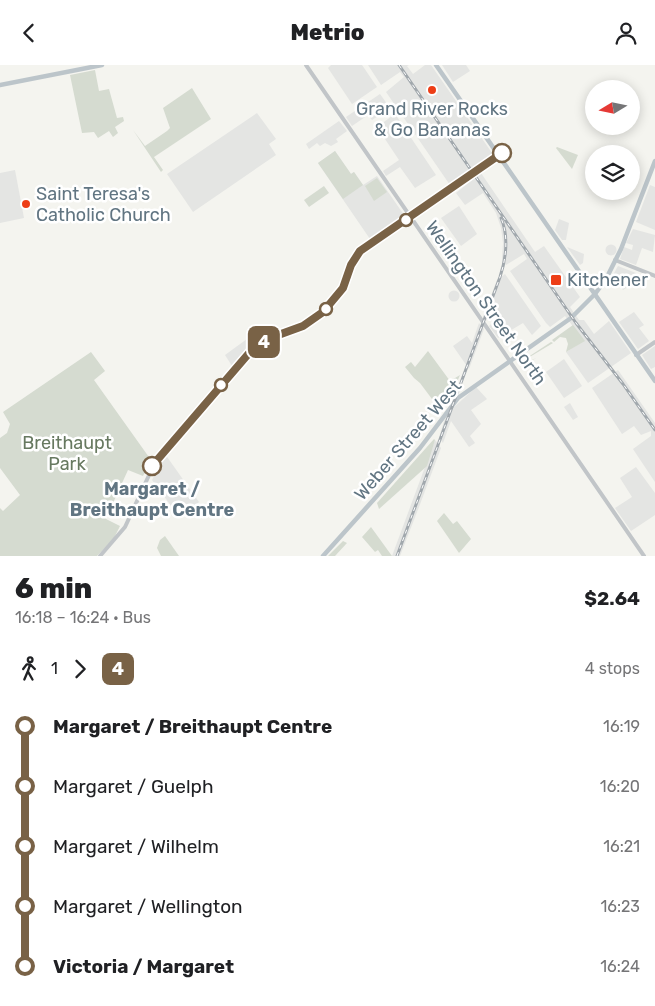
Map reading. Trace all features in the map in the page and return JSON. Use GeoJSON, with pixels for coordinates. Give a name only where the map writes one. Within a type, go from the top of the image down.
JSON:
{"type":"FeatureCollection","features":[{"type":"Feature","properties":{"kind":"main road"},"geometry":{"type":"LineString","coordinates":[[0,85],[102,65]]}},
{"type":"Feature","properties":{"kind":"main road"},"geometry":{"type":"LineString","coordinates":[[436,65],[655,381]]}},
{"type":"Feature","properties":{"kind":"main road","name":"Weber Street West"},"geometry":{"type":"LineString","coordinates":[[323,556],[420,448],[458,398],[509,360],[571,318],[595,294],[606,279],[615,261],[655,161]]}},
{"type":"Feature","properties":{"kind":"street","name":"Wellington Street North"},"geometry":{"type":"LineString","coordinates":[[306,65],[644,556]]}},
{"type":"Feature","properties":{"kind":"street"},"geometry":{"type":"LineString","coordinates":[[100,556],[121,533],[156,459],[250,352],[270,338],[314,320],[343,288],[351,265],[360,251],[499,156]]}},
{"type":"Feature","properties":{"kind":"street"},"geometry":{"type":"LineString","coordinates":[[615,261],[655,275]]}},
{"type":"Feature","properties":{"kind":"street"},"geometry":{"type":"LineString","coordinates":[[636,355],[655,342]]}},
{"type":"Feature","properties":{"kind":"shaded area"},"geometry":{"type":"Polygon","coordinates":[[[331,65],[362,65],[377,87],[352,104],[328,68],[331,65]]]}},
{"type":"Feature","properties":{"kind":"shaded area"},"geometry":{"type":"Polygon","coordinates":[[[368,65],[409,65],[407,66],[413,74],[425,65],[431,65],[492,153],[491,157],[450,185],[386,92],[404,77],[400,72],[381,85],[368,65]]]}},
{"type":"Feature","properties":{"kind":"shaded area"},"geometry":{"type":"Polygon","coordinates":[[[442,65],[466,65],[470,71],[453,82],[442,65]]]}},
{"type":"Feature","properties":{"kind":"shaded area"},"geometry":{"type":"Polygon","coordinates":[[[380,94],[390,108],[372,120],[368,115],[352,126],[346,117],[380,94]]]}},
{"type":"Feature","properties":{"kind":"shaded area"},"geometry":{"type":"Polygon","coordinates":[[[257,113],[276,139],[269,144],[276,155],[193,212],[167,174],[257,113]]]}},
{"type":"Feature","properties":{"kind":"shaded area"},"geometry":{"type":"Polygon","coordinates":[[[395,114],[436,175],[415,188],[400,167],[386,176],[383,171],[399,160],[377,127],[395,114]]]}},
{"type":"Feature","properties":{"kind":"shaded area"},"geometry":{"type":"Polygon","coordinates":[[[339,121],[347,131],[336,139],[338,142],[331,146],[325,143],[320,146],[317,143],[309,149],[306,144],[339,121]]]}},
{"type":"Feature","properties":{"kind":"shaded area"},"geometry":{"type":"Polygon","coordinates":[[[335,151],[351,174],[354,172],[363,185],[377,176],[404,215],[370,239],[318,163],[335,151]]]}},
{"type":"Feature","properties":{"kind":"shaded area"},"geometry":{"type":"Polygon","coordinates":[[[15,170],[24,218],[0,223],[0,173],[15,170]]]}},
{"type":"Feature","properties":{"kind":"shaded area"},"geometry":{"type":"Polygon","coordinates":[[[481,173],[535,252],[544,246],[580,297],[570,307],[579,320],[584,320],[594,334],[609,321],[631,353],[588,383],[566,352],[584,341],[565,316],[550,327],[510,271],[527,259],[524,254],[506,265],[504,263],[502,258],[501,228],[496,213],[483,193],[465,205],[456,193],[481,173]]]}},
{"type":"Feature","properties":{"kind":"shaded area"},"geometry":{"type":"Polygon","coordinates":[[[650,185],[655,187],[655,230],[636,222],[650,185]]]}},
{"type":"Feature","properties":{"kind":"shaded area"},"geometry":{"type":"Polygon","coordinates":[[[459,206],[477,234],[461,246],[441,218],[459,206]]]}},
{"type":"Feature","properties":{"kind":"shaded area"},"geometry":{"type":"Polygon","coordinates":[[[559,219],[569,223],[566,240],[562,240],[555,230],[559,219]]]}},
{"type":"Feature","properties":{"kind":"shaded area"},"geometry":{"type":"Polygon","coordinates":[[[633,229],[655,235],[653,252],[642,248],[636,265],[620,259],[624,247],[632,250],[633,245],[626,243],[633,229]]]}},
{"type":"Feature","properties":{"kind":"shaded area"},"geometry":{"type":"Polygon","coordinates":[[[611,244],[617,250],[611,256],[605,250],[611,244]]]}},
{"type":"Feature","properties":{"kind":"shaded area"},"geometry":{"type":"Polygon","coordinates":[[[567,247],[584,254],[583,263],[580,265],[567,247]]]}},
{"type":"Feature","properties":{"kind":"shaded area"},"geometry":{"type":"Polygon","coordinates":[[[618,266],[636,273],[640,279],[623,290],[613,275],[618,266]]]}},
{"type":"Feature","properties":{"kind":"shaded area"},"geometry":{"type":"Polygon","coordinates":[[[505,274],[541,326],[532,335],[523,323],[498,338],[489,326],[498,318],[490,309],[486,321],[483,317],[497,280],[505,274]]]}},
{"type":"Feature","properties":{"kind":"shaded area"},"geometry":{"type":"Polygon","coordinates":[[[452,291],[456,291],[459,296],[458,300],[452,301],[449,298],[449,294],[452,291]]]}},
{"type":"Feature","properties":{"kind":"shaded area"},"geometry":{"type":"Polygon","coordinates":[[[634,312],[644,325],[639,328],[649,341],[638,349],[619,322],[634,312]]]}},
{"type":"Feature","properties":{"kind":"shaded area"},"geometry":{"type":"Polygon","coordinates":[[[479,323],[484,329],[469,369],[453,346],[467,336],[472,343],[479,323]]]}},
{"type":"Feature","properties":{"kind":"shaded area"},"geometry":{"type":"Polygon","coordinates":[[[251,336],[255,343],[232,366],[225,355],[251,336]]]}},
{"type":"Feature","properties":{"kind":"shaded area"},"geometry":{"type":"Polygon","coordinates":[[[655,346],[655,367],[651,369],[642,355],[655,346]]]}},
{"type":"Feature","properties":{"kind":"shaded area"},"geometry":{"type":"Polygon","coordinates":[[[564,359],[582,386],[564,398],[546,372],[564,359]]]}},
{"type":"Feature","properties":{"kind":"shaded area"},"geometry":{"type":"Polygon","coordinates":[[[618,370],[655,423],[655,482],[633,449],[651,436],[651,431],[641,435],[634,426],[622,434],[592,388],[618,370]]]}},
{"type":"Feature","properties":{"kind":"shaded area"},"geometry":{"type":"Polygon","coordinates":[[[476,387],[487,399],[471,410],[481,424],[470,436],[475,443],[469,447],[451,421],[443,443],[439,438],[444,421],[451,410],[476,387]]]}},
{"type":"Feature","properties":{"kind":"shaded area"},"geometry":{"type":"Polygon","coordinates":[[[570,403],[578,417],[573,420],[564,407],[570,403]]]}},
{"type":"Feature","properties":{"kind":"shaded area"},"geometry":{"type":"Polygon","coordinates":[[[435,440],[441,448],[400,556],[392,556],[435,440]]]}},
{"type":"Feature","properties":{"kind":"shaded area"},"geometry":{"type":"Polygon","coordinates":[[[165,454],[199,502],[180,518],[152,480],[165,454]]]}},
{"type":"Feature","properties":{"kind":"shaded area"},"geometry":{"type":"Polygon","coordinates":[[[636,467],[655,493],[655,515],[631,531],[615,508],[632,497],[620,478],[636,467]]]}},
{"type":"Feature","properties":{"kind":"green space"},"geometry":{"type":"Polygon","coordinates":[[[95,70],[99,91],[109,89],[117,118],[123,117],[124,121],[115,127],[118,133],[113,137],[109,131],[98,138],[94,132],[82,133],[70,75],[95,70]]]}},
{"type":"Feature","properties":{"kind":"green space"},"geometry":{"type":"Polygon","coordinates":[[[192,88],[211,119],[154,157],[163,170],[161,172],[133,130],[145,146],[167,131],[170,128],[163,108],[192,88]]]}},
{"type":"Feature","properties":{"kind":"green space"},"geometry":{"type":"Polygon","coordinates":[[[556,148],[578,155],[572,169],[556,148]]]}},
{"type":"Feature","properties":{"kind":"green space"},"geometry":{"type":"Polygon","coordinates":[[[335,151],[351,174],[354,172],[363,185],[343,199],[318,163],[335,151]]]}},
{"type":"Feature","properties":{"kind":"green space"},"geometry":{"type":"Polygon","coordinates":[[[377,178],[387,192],[374,201],[365,186],[377,178]]]}},
{"type":"Feature","properties":{"kind":"green space"},"geometry":{"type":"Polygon","coordinates":[[[324,186],[329,193],[309,207],[304,200],[324,186]]]}},
{"type":"Feature","properties":{"kind":"green space"},"geometry":{"type":"Polygon","coordinates":[[[573,325],[585,341],[566,352],[568,344],[566,338],[560,337],[554,342],[552,340],[573,325]]]}},
{"type":"Feature","properties":{"kind":"green space"},"geometry":{"type":"Polygon","coordinates":[[[551,342],[553,343],[528,358],[530,361],[536,358],[525,365],[522,361],[551,342]]]}},
{"type":"Feature","properties":{"kind":"green space"},"geometry":{"type":"Polygon","coordinates":[[[428,351],[450,381],[460,375],[450,398],[441,411],[405,367],[411,362],[415,367],[428,351]]]}},
{"type":"Feature","properties":{"kind":"green space","name":"Breithaupt Park"},"geometry":{"type":"Polygon","coordinates":[[[91,352],[105,371],[94,380],[151,460],[143,476],[128,470],[113,503],[104,515],[106,519],[120,526],[114,538],[97,556],[0,556],[0,508],[3,511],[20,495],[0,468],[0,438],[7,433],[10,424],[3,412],[91,352]]]}},
{"type":"Feature","properties":{"kind":"green space"},"geometry":{"type":"Polygon","coordinates":[[[434,439],[427,466],[379,509],[377,503],[434,439]]]}},
{"type":"Feature","properties":{"kind":"green space"},"geometry":{"type":"Polygon","coordinates":[[[444,513],[453,524],[457,521],[471,539],[459,553],[437,521],[444,513]]]}},
{"type":"Feature","properties":{"kind":"green space"},"geometry":{"type":"Polygon","coordinates":[[[371,527],[392,556],[382,556],[378,550],[375,552],[362,537],[371,527]]]}},
{"type":"Feature","properties":{"kind":"green space"},"geometry":{"type":"Polygon","coordinates":[[[165,536],[179,556],[161,556],[157,548],[160,540],[165,536]]]}},
{"type":"Feature","properties":{"kind":"green space"},"geometry":{"type":"Polygon","coordinates":[[[343,541],[347,543],[335,556],[328,556],[343,541]]]}},
{"type":"Feature","properties":{"kind":"railway"},"geometry":{"type":"LineString","coordinates":[[399,65],[576,323],[623,384],[655,430]]}},
{"type":"Feature","properties":{"kind":"railway"},"geometry":{"type":"LineString","coordinates":[[397,556],[500,277],[506,247],[505,232],[501,218]]}},
{"type":"Feature","properties":{"kind":"bus line","name":"4"},"geometry":{"type":"LineString","coordinates":[[152,466],[156,459],[250,352],[270,338],[314,320],[323,312],[343,288],[351,265],[360,251],[502,153]]}},
{"type":"Feature","properties":{"kind":"place","name":"Grand River Rocks & Go Bananas"},"geometry":{"type":"Point","coordinates":[432,90]}},
{"type":"Feature","properties":{"kind":"place","name":"Saint Teresa's Catholic Church"},"geometry":{"type":"Point","coordinates":[26,204]}},
{"type":"Feature","properties":{"kind":"place","name":"Kitchener"},"geometry":{"type":"Point","coordinates":[556,280]}},
{"type":"Feature","properties":{"kind":"place","name":"Margaret / Breithaupt Centre"},"geometry":{"type":"Point","coordinates":[152,466]}}]}
